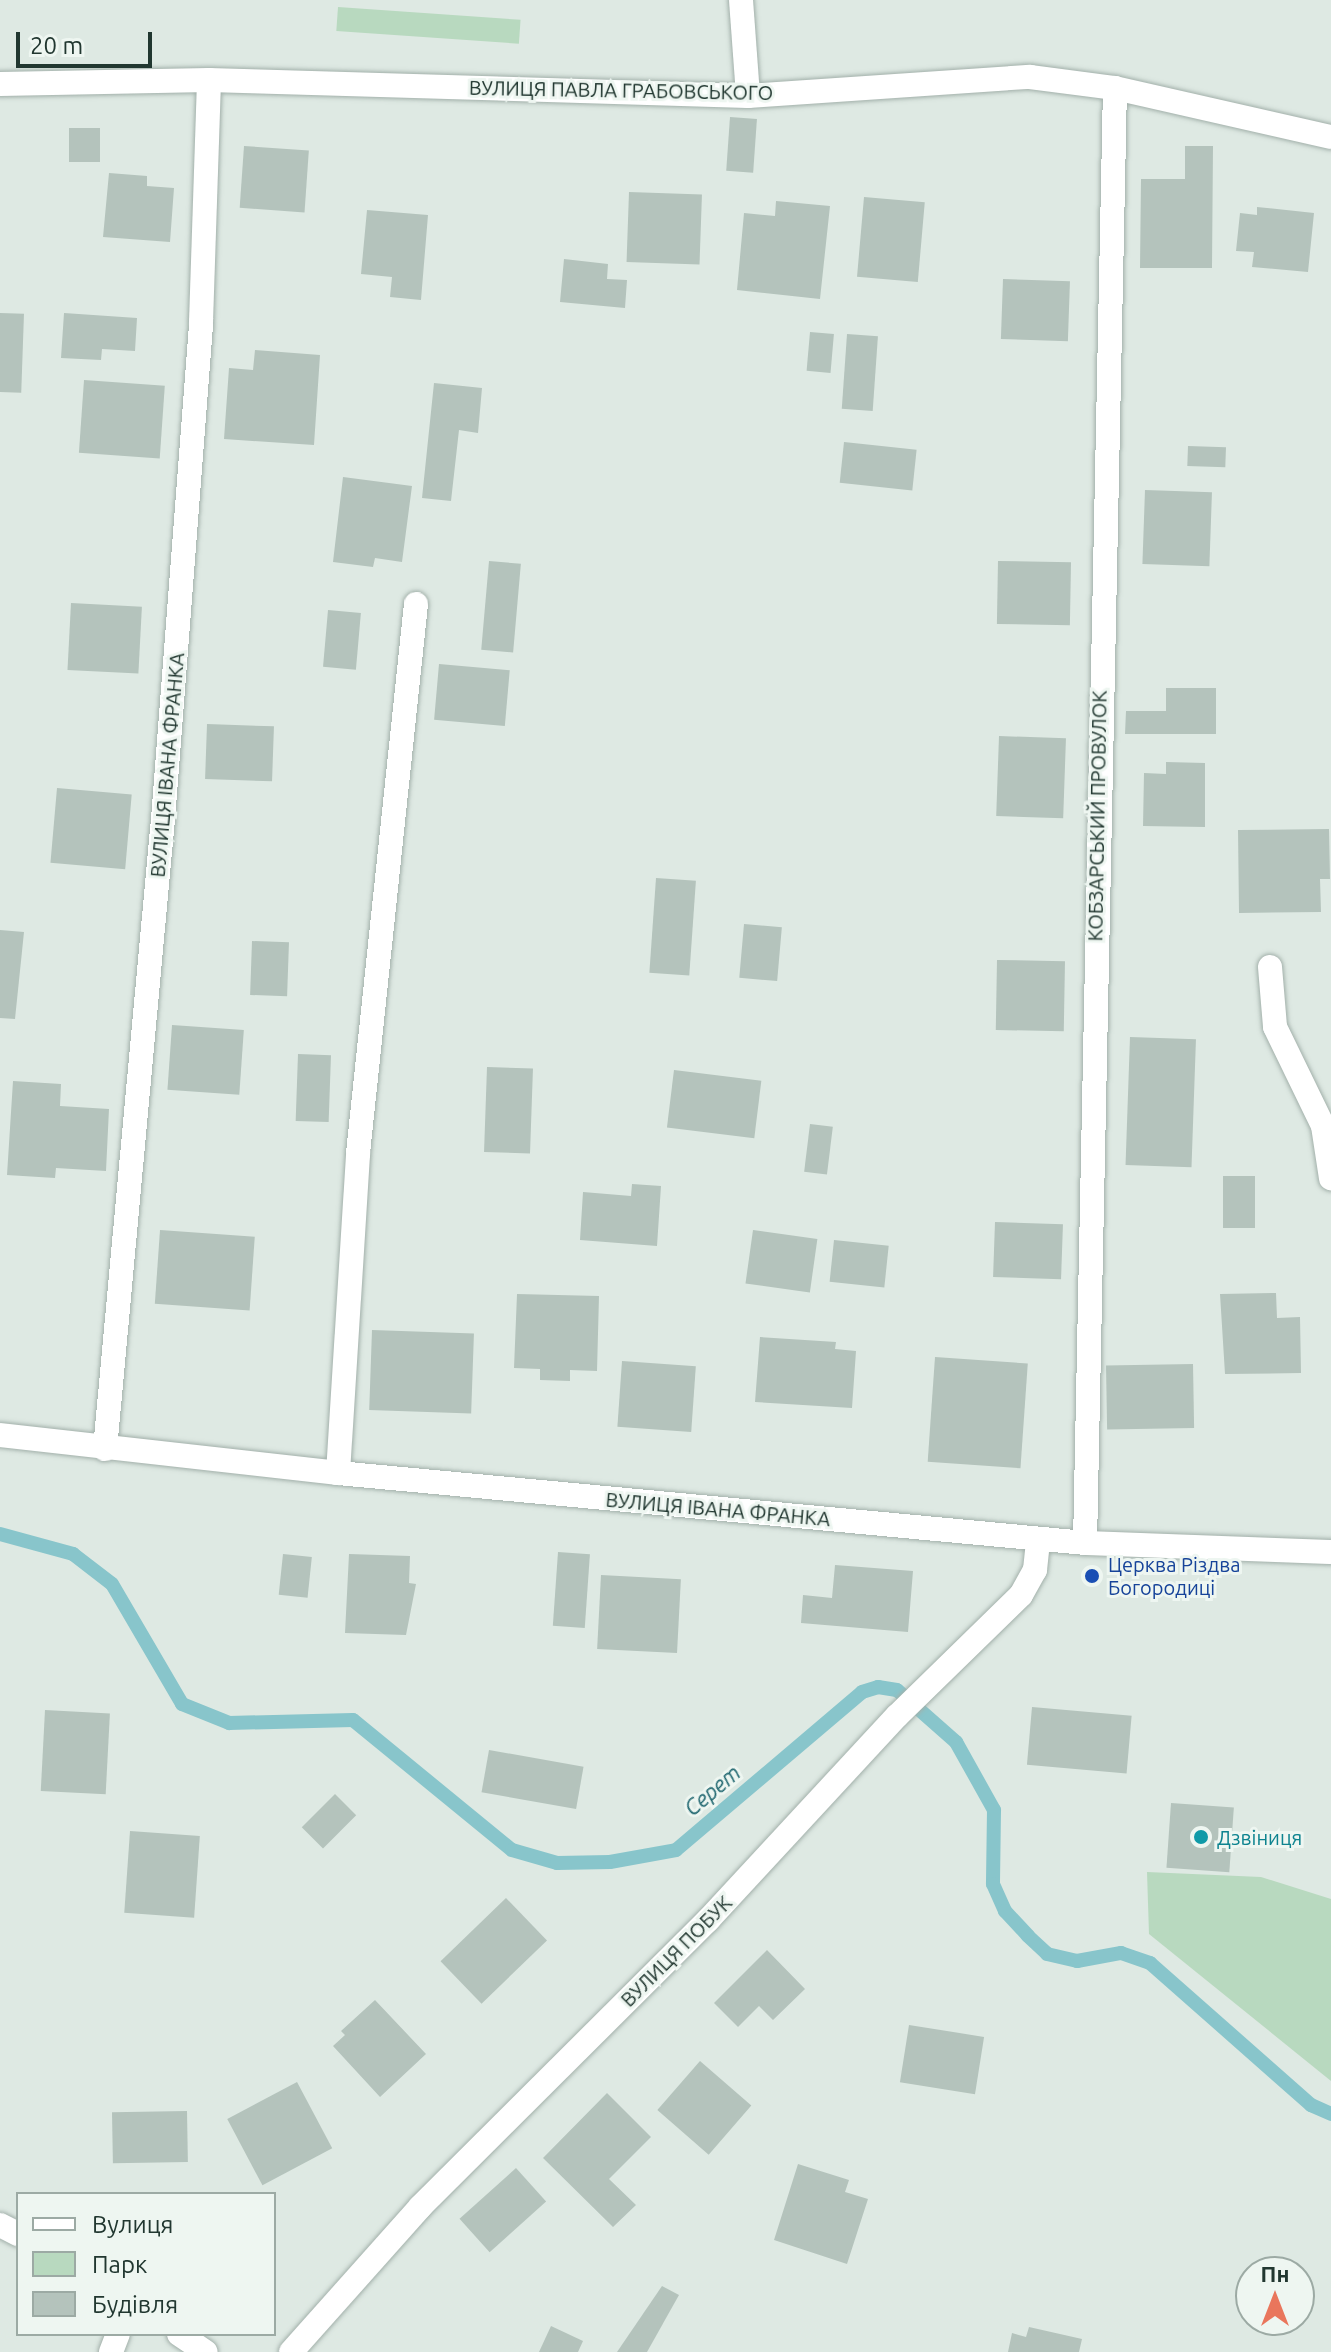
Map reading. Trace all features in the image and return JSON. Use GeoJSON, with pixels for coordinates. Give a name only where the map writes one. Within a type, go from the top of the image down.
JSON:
{"type":"FeatureCollection","features":[{"type":"Feature","properties":{"kind":"street"},"geometry":{"type":"LineString","coordinates":[[741,0],[748,96]]}},
{"type":"Feature","properties":{"kind":"street","name":"ВУЛИЦЯ ПАВЛА ГРАБОВСЬКОГО"},"geometry":{"type":"LineString","coordinates":[[0,84],[209,80],[748,96],[1030,77],[1115,88],[1331,137]]}},
{"type":"Feature","properties":{"kind":"street","name":"ВУЛИЦЯ ІВАНА ФРАНКА"},"geometry":{"type":"LineString","coordinates":[[105,1449],[167,773],[201,322],[209,80]]}},
{"type":"Feature","properties":{"kind":"street","name":"КОБЗАРСЬКИЙ ПРОВУЛОК"},"geometry":{"type":"LineString","coordinates":[[1085,1543],[1115,88]]}},
{"type":"Feature","properties":{"kind":"street"},"geometry":{"type":"LineString","coordinates":[[338,1473],[358,1153],[416,604]]}},
{"type":"Feature","properties":{"kind":"street"},"geometry":{"type":"LineString","coordinates":[[1270,967],[1275,1027],[1323,1126],[1331,1178]]}},
{"type":"Feature","properties":{"kind":"street","name":"ВУЛИЦЯ ІВАНА ФРАНКА"},"geometry":{"type":"LineString","coordinates":[[0,1435],[338,1473],[1038,1539],[1331,1552]]}},
{"type":"Feature","properties":{"kind":"street","name":"ВУЛИЦЯ ПОБУК"},"geometry":{"type":"LineString","coordinates":[[291,2352],[420,2207],[708,1920],[897,1716],[1021,1595],[1035,1570],[1038,1539]]}},
{"type":"Feature","properties":{"kind":"street"},"geometry":{"type":"LineString","coordinates":[[182,2336],[206,2352]]}},
{"type":"Feature","properties":{"kind":"green space"},"geometry":{"type":"Polygon","coordinates":[[[338,7],[521,20],[519,44],[336,31],[338,7]]]}},
{"type":"Feature","properties":{"kind":"green space"},"geometry":{"type":"Polygon","coordinates":[[[1147,1872],[1261,1877],[1331,1899],[1331,2081],[1149,1934],[1147,1872]]]}},
{"type":"Feature","properties":{"kind":"building"},"geometry":{"type":"Polygon","coordinates":[[[730,117],[757,119],[753,173],[726,171],[730,117]]]}},
{"type":"Feature","properties":{"kind":"building"},"geometry":{"type":"Polygon","coordinates":[[[69,128],[100,128],[100,162],[69,162],[69,128]]]}},
{"type":"Feature","properties":{"kind":"building"},"geometry":{"type":"Polygon","coordinates":[[[244,146],[309,151],[305,212],[240,208],[244,146]]]}},
{"type":"Feature","properties":{"kind":"building"},"geometry":{"type":"Polygon","coordinates":[[[1185,146],[1213,146],[1212,268],[1140,268],[1141,179],[1185,179],[1185,146]]]}},
{"type":"Feature","properties":{"kind":"building"},"geometry":{"type":"Polygon","coordinates":[[[109,173],[147,176],[147,186],[174,188],[170,242],[103,237],[109,173]]]}},
{"type":"Feature","properties":{"kind":"building"},"geometry":{"type":"Polygon","coordinates":[[[629,192],[702,195],[700,265],[627,262],[629,192]]]}},
{"type":"Feature","properties":{"kind":"building"},"geometry":{"type":"Polygon","coordinates":[[[864,197],[925,202],[918,282],[857,277],[864,197]]]}},
{"type":"Feature","properties":{"kind":"building"},"geometry":{"type":"Polygon","coordinates":[[[776,201],[830,206],[820,299],[737,290],[744,213],[775,216],[776,201]]]}},
{"type":"Feature","properties":{"kind":"building"},"geometry":{"type":"Polygon","coordinates":[[[1257,207],[1314,213],[1308,272],[1252,267],[1254,252],[1236,251],[1240,213],[1257,215],[1257,207]]]}},
{"type":"Feature","properties":{"kind":"building"},"geometry":{"type":"Polygon","coordinates":[[[367,210],[428,215],[421,300],[390,297],[392,277],[361,274],[367,210]]]}},
{"type":"Feature","properties":{"kind":"building"},"geometry":{"type":"Polygon","coordinates":[[[564,259],[608,264],[607,279],[627,280],[625,308],[560,302],[564,259]]]}},
{"type":"Feature","properties":{"kind":"building"},"geometry":{"type":"Polygon","coordinates":[[[1003,279],[1070,281],[1068,341],[1001,339],[1003,279]]]}},
{"type":"Feature","properties":{"kind":"building"},"geometry":{"type":"Polygon","coordinates":[[[0,313],[24,314],[21,393],[0,392],[0,313]]]}},
{"type":"Feature","properties":{"kind":"building"},"geometry":{"type":"Polygon","coordinates":[[[64,313],[137,318],[135,351],[102,349],[101,360],[61,358],[64,313]]]}},
{"type":"Feature","properties":{"kind":"building"},"geometry":{"type":"Polygon","coordinates":[[[810,332],[834,334],[831,373],[807,371],[810,332]]]}},
{"type":"Feature","properties":{"kind":"building"},"geometry":{"type":"Polygon","coordinates":[[[847,334],[878,336],[873,411],[842,409],[847,334]]]}},
{"type":"Feature","properties":{"kind":"building"},"geometry":{"type":"Polygon","coordinates":[[[255,350],[320,355],[314,445],[224,439],[229,368],[253,370],[255,350]]]}},
{"type":"Feature","properties":{"kind":"building"},"geometry":{"type":"Polygon","coordinates":[[[84,380],[165,386],[160,458],[79,453],[84,380]]]}},
{"type":"Feature","properties":{"kind":"building"},"geometry":{"type":"Polygon","coordinates":[[[434,383],[482,388],[478,433],[459,430],[451,501],[422,498],[434,383]]]}},
{"type":"Feature","properties":{"kind":"building"},"geometry":{"type":"Polygon","coordinates":[[[844,442],[917,450],[912,490],[840,483],[844,442]]]}},
{"type":"Feature","properties":{"kind":"building"},"geometry":{"type":"Polygon","coordinates":[[[1188,446],[1226,447],[1225,467],[1187,466],[1188,446]]]}},
{"type":"Feature","properties":{"kind":"building"},"geometry":{"type":"Polygon","coordinates":[[[343,477],[412,486],[402,562],[375,558],[373,567],[333,562],[343,477]]]}},
{"type":"Feature","properties":{"kind":"building"},"geometry":{"type":"Polygon","coordinates":[[[1145,490],[1212,492],[1209,566],[1142,564],[1145,490]]]}},
{"type":"Feature","properties":{"kind":"building"},"geometry":{"type":"Polygon","coordinates":[[[489,561],[521,564],[513,652],[481,650],[489,561]]]}},
{"type":"Feature","properties":{"kind":"building"},"geometry":{"type":"Polygon","coordinates":[[[998,561],[1071,562],[1070,625],[997,624],[998,561]]]}},
{"type":"Feature","properties":{"kind":"building"},"geometry":{"type":"Polygon","coordinates":[[[71,603],[142,607],[138,674],[67,670],[71,603]]]}},
{"type":"Feature","properties":{"kind":"building"},"geometry":{"type":"Polygon","coordinates":[[[328,610],[361,613],[356,670],[323,667],[328,610]]]}},
{"type":"Feature","properties":{"kind":"building"},"geometry":{"type":"Polygon","coordinates":[[[439,664],[510,670],[505,726],[434,720],[439,664]]]}},
{"type":"Feature","properties":{"kind":"building"},"geometry":{"type":"Polygon","coordinates":[[[1166,688],[1216,688],[1216,734],[1125,734],[1126,711],[1166,711],[1166,688]]]}},
{"type":"Feature","properties":{"kind":"building"},"geometry":{"type":"Polygon","coordinates":[[[207,724],[274,726],[272,781],[205,779],[207,724]]]}},
{"type":"Feature","properties":{"kind":"building"},"geometry":{"type":"Polygon","coordinates":[[[999,736],[1066,738],[1063,818],[996,816],[999,736]]]}},
{"type":"Feature","properties":{"kind":"building"},"geometry":{"type":"Polygon","coordinates":[[[1166,762],[1205,763],[1205,827],[1143,826],[1144,773],[1166,774],[1166,762]]]}},
{"type":"Feature","properties":{"kind":"building"},"geometry":{"type":"Polygon","coordinates":[[[57,788],[132,795],[125,869],[50,863],[57,788]]]}},
{"type":"Feature","properties":{"kind":"building"},"geometry":{"type":"Polygon","coordinates":[[[1329,829],[1330,879],[1320,879],[1321,912],[1239,913],[1238,830],[1329,829]]]}},
{"type":"Feature","properties":{"kind":"building"},"geometry":{"type":"Polygon","coordinates":[[[656,878],[696,881],[689,976],[649,973],[656,878]]]}},
{"type":"Feature","properties":{"kind":"building"},"geometry":{"type":"Polygon","coordinates":[[[744,924],[782,927],[777,981],[739,978],[744,924]]]}},
{"type":"Feature","properties":{"kind":"building"},"geometry":{"type":"Polygon","coordinates":[[[0,930],[24,932],[15,1019],[0,1018],[0,930]]]}},
{"type":"Feature","properties":{"kind":"building"},"geometry":{"type":"Polygon","coordinates":[[[252,941],[289,942],[287,996],[250,995],[252,941]]]}},
{"type":"Feature","properties":{"kind":"building"},"geometry":{"type":"Polygon","coordinates":[[[997,960],[1065,961],[1064,1031],[996,1030],[997,960]]]}},
{"type":"Feature","properties":{"kind":"building"},"geometry":{"type":"Polygon","coordinates":[[[172,1025],[244,1030],[239,1095],[167,1090],[172,1025]]]}},
{"type":"Feature","properties":{"kind":"building"},"geometry":{"type":"Polygon","coordinates":[[[1130,1037],[1196,1039],[1191,1167],[1126,1165],[1130,1037]]]}},
{"type":"Feature","properties":{"kind":"building"},"geometry":{"type":"Polygon","coordinates":[[[298,1054],[331,1055],[329,1122],[296,1121],[298,1054]]]}},
{"type":"Feature","properties":{"kind":"building"},"geometry":{"type":"Polygon","coordinates":[[[487,1067],[533,1069],[530,1154],[484,1152],[487,1067]]]}},
{"type":"Feature","properties":{"kind":"building"},"geometry":{"type":"Polygon","coordinates":[[[674,1070],[761,1081],[754,1138],[667,1128],[674,1070]]]}},
{"type":"Feature","properties":{"kind":"building"},"geometry":{"type":"Polygon","coordinates":[[[13,1081],[61,1084],[60,1106],[109,1109],[106,1171],[56,1168],[55,1178],[7,1175],[13,1081]]]}},
{"type":"Feature","properties":{"kind":"building"},"geometry":{"type":"Polygon","coordinates":[[[810,1124],[833,1127],[827,1174],[804,1172],[810,1124]]]}},
{"type":"Feature","properties":{"kind":"building"},"geometry":{"type":"Polygon","coordinates":[[[1223,1176],[1255,1176],[1255,1228],[1223,1228],[1223,1176]]]}},
{"type":"Feature","properties":{"kind":"building"},"geometry":{"type":"Polygon","coordinates":[[[632,1184],[661,1186],[657,1246],[580,1240],[583,1192],[631,1196],[632,1184]]]}},
{"type":"Feature","properties":{"kind":"building"},"geometry":{"type":"Polygon","coordinates":[[[995,1222],[1063,1224],[1061,1279],[993,1277],[995,1222]]]}},
{"type":"Feature","properties":{"kind":"building"},"geometry":{"type":"Polygon","coordinates":[[[160,1230],[255,1237],[250,1310],[155,1304],[160,1230]]]}},
{"type":"Feature","properties":{"kind":"building"},"geometry":{"type":"Polygon","coordinates":[[[753,1230],[817,1239],[810,1293],[745,1283],[753,1230]]]}},
{"type":"Feature","properties":{"kind":"building"},"geometry":{"type":"Polygon","coordinates":[[[834,1240],[889,1246],[884,1288],[830,1282],[834,1240]]]}},
{"type":"Feature","properties":{"kind":"building"},"geometry":{"type":"Polygon","coordinates":[[[1276,1293],[1277,1318],[1300,1317],[1301,1373],[1225,1374],[1220,1294],[1276,1293]]]}},
{"type":"Feature","properties":{"kind":"building"},"geometry":{"type":"Polygon","coordinates":[[[517,1294],[599,1296],[597,1371],[570,1370],[570,1381],[540,1380],[540,1369],[514,1368],[517,1294]]]}},
{"type":"Feature","properties":{"kind":"building"},"geometry":{"type":"Polygon","coordinates":[[[372,1330],[474,1334],[471,1414],[369,1410],[372,1330]]]}},
{"type":"Feature","properties":{"kind":"building"},"geometry":{"type":"Polygon","coordinates":[[[760,1337],[836,1342],[835,1349],[856,1351],[852,1408],[755,1402],[760,1337]]]}},
{"type":"Feature","properties":{"kind":"building"},"geometry":{"type":"Polygon","coordinates":[[[935,1357],[1028,1363],[1020,1468],[928,1462],[935,1357]]]}},
{"type":"Feature","properties":{"kind":"building"},"geometry":{"type":"Polygon","coordinates":[[[622,1361],[696,1366],[691,1432],[617,1427],[622,1361]]]}},
{"type":"Feature","properties":{"kind":"building"},"geometry":{"type":"Polygon","coordinates":[[[1193,1364],[1194,1428],[1107,1430],[1106,1366],[1193,1364]]]}},
{"type":"Feature","properties":{"kind":"building"},"geometry":{"type":"Polygon","coordinates":[[[558,1552],[590,1554],[585,1628],[553,1626],[558,1552]]]}},
{"type":"Feature","properties":{"kind":"building"},"geometry":{"type":"Polygon","coordinates":[[[283,1554],[312,1557],[308,1598],[279,1595],[283,1554]]]}},
{"type":"Feature","properties":{"kind":"building"},"geometry":{"type":"Polygon","coordinates":[[[349,1554],[410,1556],[409,1583],[416,1584],[406,1635],[345,1633],[349,1554]]]}},
{"type":"Feature","properties":{"kind":"building"},"geometry":{"type":"Polygon","coordinates":[[[835,1565],[913,1571],[908,1632],[801,1623],[803,1595],[832,1598],[835,1565]]]}},
{"type":"Feature","properties":{"kind":"building"},"geometry":{"type":"Polygon","coordinates":[[[601,1575],[681,1579],[677,1653],[597,1649],[601,1575]]]}},
{"type":"Feature","properties":{"kind":"building"},"geometry":{"type":"Polygon","coordinates":[[[1032,1707],[1132,1716],[1127,1773],[1027,1765],[1032,1707]]]}},
{"type":"Feature","properties":{"kind":"building"},"geometry":{"type":"Polygon","coordinates":[[[45,1710],[110,1713],[106,1794],[41,1791],[45,1710]]]}},
{"type":"Feature","properties":{"kind":"building"},"geometry":{"type":"Polygon","coordinates":[[[489,1750],[584,1767],[576,1809],[482,1792],[489,1750]]]}},
{"type":"Feature","properties":{"kind":"building"},"geometry":{"type":"Polygon","coordinates":[[[335,1794],[356,1815],[323,1848],[302,1827],[335,1794]]]}},
{"type":"Feature","properties":{"kind":"building","name":"Дзвіниця"},"geometry":{"type":"Polygon","coordinates":[[[1171,1803],[1234,1807],[1229,1872],[1166,1868],[1171,1803]]]}},
{"type":"Feature","properties":{"kind":"building"},"geometry":{"type":"Polygon","coordinates":[[[130,1831],[200,1836],[194,1918],[124,1913],[130,1831]]]}},
{"type":"Feature","properties":{"kind":"building"},"geometry":{"type":"Polygon","coordinates":[[[506,1898],[547,1940],[482,2004],[441,1961],[506,1898]]]}},
{"type":"Feature","properties":{"kind":"building"},"geometry":{"type":"Polygon","coordinates":[[[767,1950],[805,1989],[773,2020],[759,2006],[738,2027],[714,2003],[767,1950]]]}},
{"type":"Feature","properties":{"kind":"building"},"geometry":{"type":"Polygon","coordinates":[[[375,2000],[426,2054],[380,2097],[333,2046],[345,2035],[341,2031],[375,2000]]]}},
{"type":"Feature","properties":{"kind":"building"},"geometry":{"type":"Polygon","coordinates":[[[909,2025],[984,2037],[975,2094],[900,2082],[909,2025]]]}},
{"type":"Feature","properties":{"kind":"building"},"geometry":{"type":"Polygon","coordinates":[[[700,2061],[751,2106],[709,2155],[657,2110],[700,2061]]]}},
{"type":"Feature","properties":{"kind":"building"},"geometry":{"type":"Polygon","coordinates":[[[297,2082],[332,2148],[262,2185],[227,2119],[297,2082]]]}},
{"type":"Feature","properties":{"kind":"building"},"geometry":{"type":"Polygon","coordinates":[[[607,2093],[651,2137],[609,2179],[636,2205],[613,2227],[543,2158],[607,2093]]]}},
{"type":"Feature","properties":{"kind":"building"},"geometry":{"type":"Polygon","coordinates":[[[187,2111],[188,2162],[113,2163],[112,2112],[187,2111]]]}},
{"type":"Feature","properties":{"kind":"building"},"geometry":{"type":"Polygon","coordinates":[[[798,2164],[849,2180],[845,2192],[868,2199],[847,2264],[774,2240],[798,2164]]]}},
{"type":"Feature","properties":{"kind":"building"},"geometry":{"type":"Polygon","coordinates":[[[516,2168],[546,2201],[490,2252],[460,2219],[516,2168]]]}},
{"type":"Feature","properties":{"kind":"building"},"geometry":{"type":"Polygon","coordinates":[[[662,2286],[679,2295],[647,2352],[617,2352],[662,2286]]]}},
{"type":"Feature","properties":{"kind":"building"},"geometry":{"type":"Polygon","coordinates":[[[551,2326],[583,2341],[578,2352],[539,2352],[551,2326]]]}},
{"type":"Feature","properties":{"kind":"building"},"geometry":{"type":"Polygon","coordinates":[[[1029,2327],[1082,2339],[1079,2352],[1008,2352],[1012,2333],[1026,2337],[1029,2327]]]}},
{"type":"Feature","properties":{"kind":"waterway","name":"Серет"},"geometry":{"type":"LineString","coordinates":[[0,1534],[73,1554],[112,1584],[182,1704],[229,1723],[353,1720],[512,1850],[557,1863],[610,1862],[676,1850],[862,1692],[878,1687],[897,1690],[956,1742],[994,1810],[993,1884],[1005,1911],[1028,1936],[1047,1954],[1077,1961],[1121,1953],[1150,1963],[1311,2105],[1331,2114]]}},
{"type":"Feature","properties":{"kind":"place","name":"Церква Різдва Богородиці"},"geometry":{"type":"Point","coordinates":[1092,1576]}},
{"type":"Feature","properties":{"kind":"place","name":"Дзвіниця"},"geometry":{"type":"Point","coordinates":[1201,1837]}}]}
